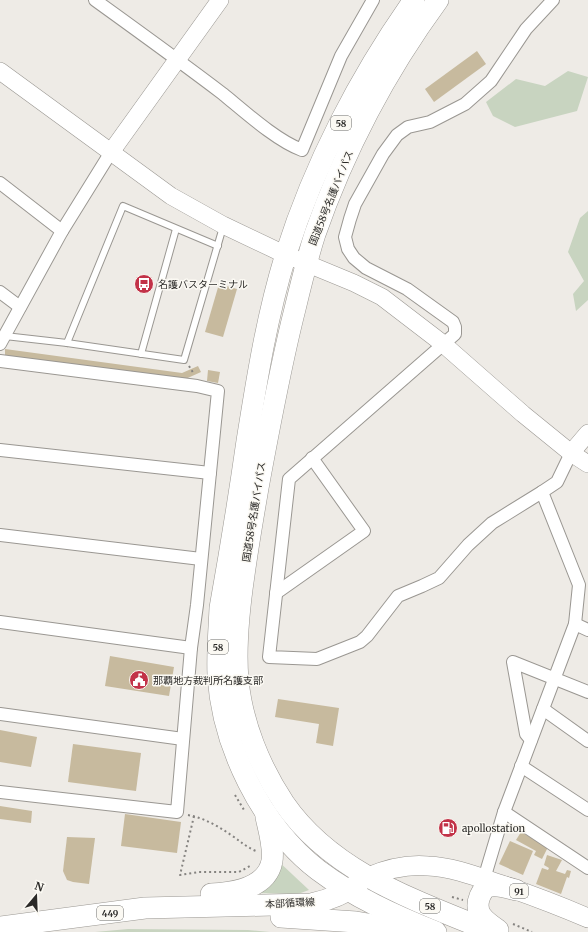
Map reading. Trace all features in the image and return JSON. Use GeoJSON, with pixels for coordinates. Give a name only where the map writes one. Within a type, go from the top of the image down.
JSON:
{"type":"FeatureCollection","features":[{"type":"Feature","properties":{"kind":"highway","name":"国道58号名護バイパス"},"geometry":{"type":"LineString","coordinates":[[414,0],[371,65],[328,149],[305,202],[286,255],[260,360],[220,608],[218,675],[221,699],[234,749],[264,810],[292,846],[316,869],[349,891],[386,911],[436,932]]}},
{"type":"Feature","properties":{"kind":"highway","name":"国道58号名護バイパス"},"geometry":{"type":"LineString","coordinates":[[438,0],[405,49],[366,117],[347,155],[330,196],[315,234],[306,263],[281,365],[256,501],[241,596],[238,628],[238,680],[242,702],[253,739],[269,777],[283,801],[300,823],[325,847],[368,877],[388,888],[492,932]]}},
{"type":"Feature","properties":{"kind":"highway"},"geometry":{"type":"LineString","coordinates":[[145,908],[166,898],[247,889],[261,879],[270,867],[272,854],[269,830],[264,810]]}},
{"type":"Feature","properties":{"kind":"highway","name":"本部循環線"},"geometry":{"type":"LineString","coordinates":[[7,929],[145,908],[311,904],[330,900],[349,891],[368,877]]}},
{"type":"Feature","properties":{"kind":"highway"},"geometry":{"type":"LineString","coordinates":[[501,932],[481,916],[477,909],[479,897],[484,889],[493,885],[516,890]]}},
{"type":"Feature","properties":{"kind":"highway"},"geometry":{"type":"LineString","coordinates":[[221,906],[278,917],[356,922],[418,932]]}},
{"type":"Feature","properties":{"kind":"main road","name":"本部循環線"},"geometry":{"type":"LineString","coordinates":[[368,877],[393,868],[409,866],[428,866],[448,869],[484,878],[587,915]]}},
{"type":"Feature","properties":{"kind":"street"},"geometry":{"type":"LineString","coordinates":[[95,0],[176,59],[274,134],[292,146],[302,150],[341,56],[373,0]]}},
{"type":"Feature","properties":{"kind":"street"},"geometry":{"type":"LineString","coordinates":[[2,340],[62,232],[111,152],[176,59],[220,0]]}},
{"type":"Feature","properties":{"kind":"street"},"geometry":{"type":"LineString","coordinates":[[553,0],[526,28],[491,81],[464,104],[430,122],[408,127],[397,135],[383,154],[355,204],[345,237],[348,249],[354,258],[366,268],[407,289],[453,322],[455,327],[454,334],[289,479],[269,657],[317,659],[360,642],[367,636],[398,596],[439,578],[468,545],[492,523],[556,482],[571,453],[588,433]]}},
{"type":"Feature","properties":{"kind":"street"},"geometry":{"type":"LineString","coordinates":[[0,70],[171,196],[223,225],[286,255],[354,283],[382,297],[442,343],[523,414],[571,453],[588,464]]}},
{"type":"Feature","properties":{"kind":"street"},"geometry":{"type":"LineString","coordinates":[[0,183],[62,232]]}},
{"type":"Feature","properties":{"kind":"street"},"geometry":{"type":"LineString","coordinates":[[0,292],[20,307]]}},
{"type":"Feature","properties":{"kind":"street"},"geometry":{"type":"LineString","coordinates":[[0,361],[197,386],[218,391],[201,559],[198,605],[191,648],[177,812],[0,792]]}},
{"type":"Feature","properties":{"kind":"street"},"geometry":{"type":"LineString","coordinates":[[0,450],[210,473]]}},
{"type":"Feature","properties":{"kind":"street"},"geometry":{"type":"LineString","coordinates":[[276,593],[364,531],[312,458]]}},
{"type":"Feature","properties":{"kind":"street"},"geometry":{"type":"LineString","coordinates":[[484,878],[504,812],[575,624],[583,587],[542,492]]}},
{"type":"Feature","properties":{"kind":"street"},"geometry":{"type":"LineString","coordinates":[[0,535],[201,559]]}},
{"type":"Feature","properties":{"kind":"street"},"geometry":{"type":"LineString","coordinates":[[198,605],[220,608]]}},
{"type":"Feature","properties":{"kind":"street"},"geometry":{"type":"LineString","coordinates":[[0,622],[191,648]]}},
{"type":"Feature","properties":{"kind":"street"},"geometry":{"type":"LineString","coordinates":[[575,624],[588,630]]}},
{"type":"Feature","properties":{"kind":"street"},"geometry":{"type":"LineString","coordinates":[[530,740],[526,734],[513,662],[588,692]]}},
{"type":"Feature","properties":{"kind":"street"},"geometry":{"type":"LineString","coordinates":[[543,709],[588,741]]}},
{"type":"Feature","properties":{"kind":"street"},"geometry":{"type":"LineString","coordinates":[[0,714],[183,740]]}},
{"type":"Feature","properties":{"kind":"street"},"geometry":{"type":"LineString","coordinates":[[521,766],[588,810]]}},
{"type":"Feature","properties":{"kind":"street"},"geometry":{"type":"LineString","coordinates":[[504,812],[588,868]]}},
{"type":"Feature","properties":{"kind":"lane"},"geometry":{"type":"LineString","coordinates":[[67,343],[123,206],[218,246]]}},
{"type":"Feature","properties":{"kind":"lane"},"geometry":{"type":"LineString","coordinates":[[2,340],[67,343],[184,360],[223,225]]}},
{"type":"Feature","properties":{"kind":"lane"},"geometry":{"type":"LineString","coordinates":[[141,354],[176,229]]}},
{"type":"Feature","properties":{"kind":"path"},"geometry":{"type":"LineString","coordinates":[[177,812],[213,823],[247,847],[261,854]]}},
{"type":"Feature","properties":{"kind":"path"},"geometry":{"type":"LineString","coordinates":[[194,816],[180,875],[199,872],[239,872],[252,865]]}},
{"type":"Feature","properties":{"kind":"green space"},"geometry":{"type":"Polygon","coordinates":[[[568,71],[588,77],[577,111],[515,127],[493,116],[486,102],[516,79],[545,86],[568,71]]]}},
{"type":"Feature","properties":{"kind":"green space"},"geometry":{"type":"Polygon","coordinates":[[[588,211],[588,300],[576,311],[573,294],[584,281],[568,252],[580,218],[588,211]]]}},
{"type":"Feature","properties":{"kind":"green space"},"geometry":{"type":"Polygon","coordinates":[[[277,860],[309,890],[298,894],[255,893],[277,860]]]}},
{"type":"Feature","properties":{"kind":"green space"},"geometry":{"type":"Polygon","coordinates":[[[128,929],[248,930],[270,932],[95,932],[128,929]]]}},
{"type":"Feature","properties":{"kind":"building"},"geometry":{"type":"Polygon","coordinates":[[[477,51],[486,64],[434,102],[425,89],[477,51]]]}},
{"type":"Feature","properties":{"kind":"building"},"geometry":{"type":"Polygon","coordinates":[[[219,284],[237,289],[223,337],[205,332],[219,284]]]}},
{"type":"Feature","properties":{"kind":"building"},"geometry":{"type":"Polygon","coordinates":[[[5,349],[182,373],[198,366],[201,372],[181,381],[5,356],[5,349]]]}},
{"type":"Feature","properties":{"kind":"building"},"geometry":{"type":"Polygon","coordinates":[[[208,370],[220,372],[218,383],[207,381],[208,370]]]}},
{"type":"Feature","properties":{"kind":"building"},"geometry":{"type":"Polygon","coordinates":[[[110,656],[174,667],[169,696],[105,686],[110,656]]]}},
{"type":"Feature","properties":{"kind":"building"},"geometry":{"type":"Polygon","coordinates":[[[278,699],[339,708],[333,746],[316,743],[319,724],[275,717],[278,699]]]}},
{"type":"Feature","properties":{"kind":"building"},"geometry":{"type":"Polygon","coordinates":[[[0,730],[37,737],[31,767],[0,762],[0,730]]]}},
{"type":"Feature","properties":{"kind":"building"},"geometry":{"type":"Polygon","coordinates":[[[73,744],[141,753],[136,791],[68,782],[73,744]]]}},
{"type":"Feature","properties":{"kind":"building"},"geometry":{"type":"Polygon","coordinates":[[[0,806],[32,811],[31,823],[0,819],[0,806]]]}},
{"type":"Feature","properties":{"kind":"building"},"geometry":{"type":"Polygon","coordinates":[[[125,814],[181,822],[177,853],[121,846],[125,814]]]}},
{"type":"Feature","properties":{"kind":"building"},"geometry":{"type":"Polygon","coordinates":[[[521,832],[548,847],[542,859],[534,855],[536,851],[516,840],[521,832]]]}},
{"type":"Feature","properties":{"kind":"building"},"geometry":{"type":"Polygon","coordinates":[[[67,837],[95,838],[89,884],[67,880],[63,871],[67,837]]]}},
{"type":"Feature","properties":{"kind":"building"},"geometry":{"type":"Polygon","coordinates":[[[510,841],[533,851],[523,875],[499,864],[510,841]]]}},
{"type":"Feature","properties":{"kind":"building"},"geometry":{"type":"Polygon","coordinates":[[[547,855],[562,860],[556,871],[565,874],[567,870],[571,871],[569,878],[567,877],[561,894],[536,884],[542,868],[548,870],[549,868],[544,865],[547,855]]]}},
{"type":"Feature","properties":{"kind":"place","name":"名護バスターミナル"},"geometry":{"type":"Point","coordinates":[144,284]}},
{"type":"Feature","properties":{"kind":"place","name":"那覇地方裁判所名護支部"},"geometry":{"type":"Point","coordinates":[139,680]}},
{"type":"Feature","properties":{"kind":"place","name":"apollostation"},"geometry":{"type":"Point","coordinates":[448,828]}}]}
